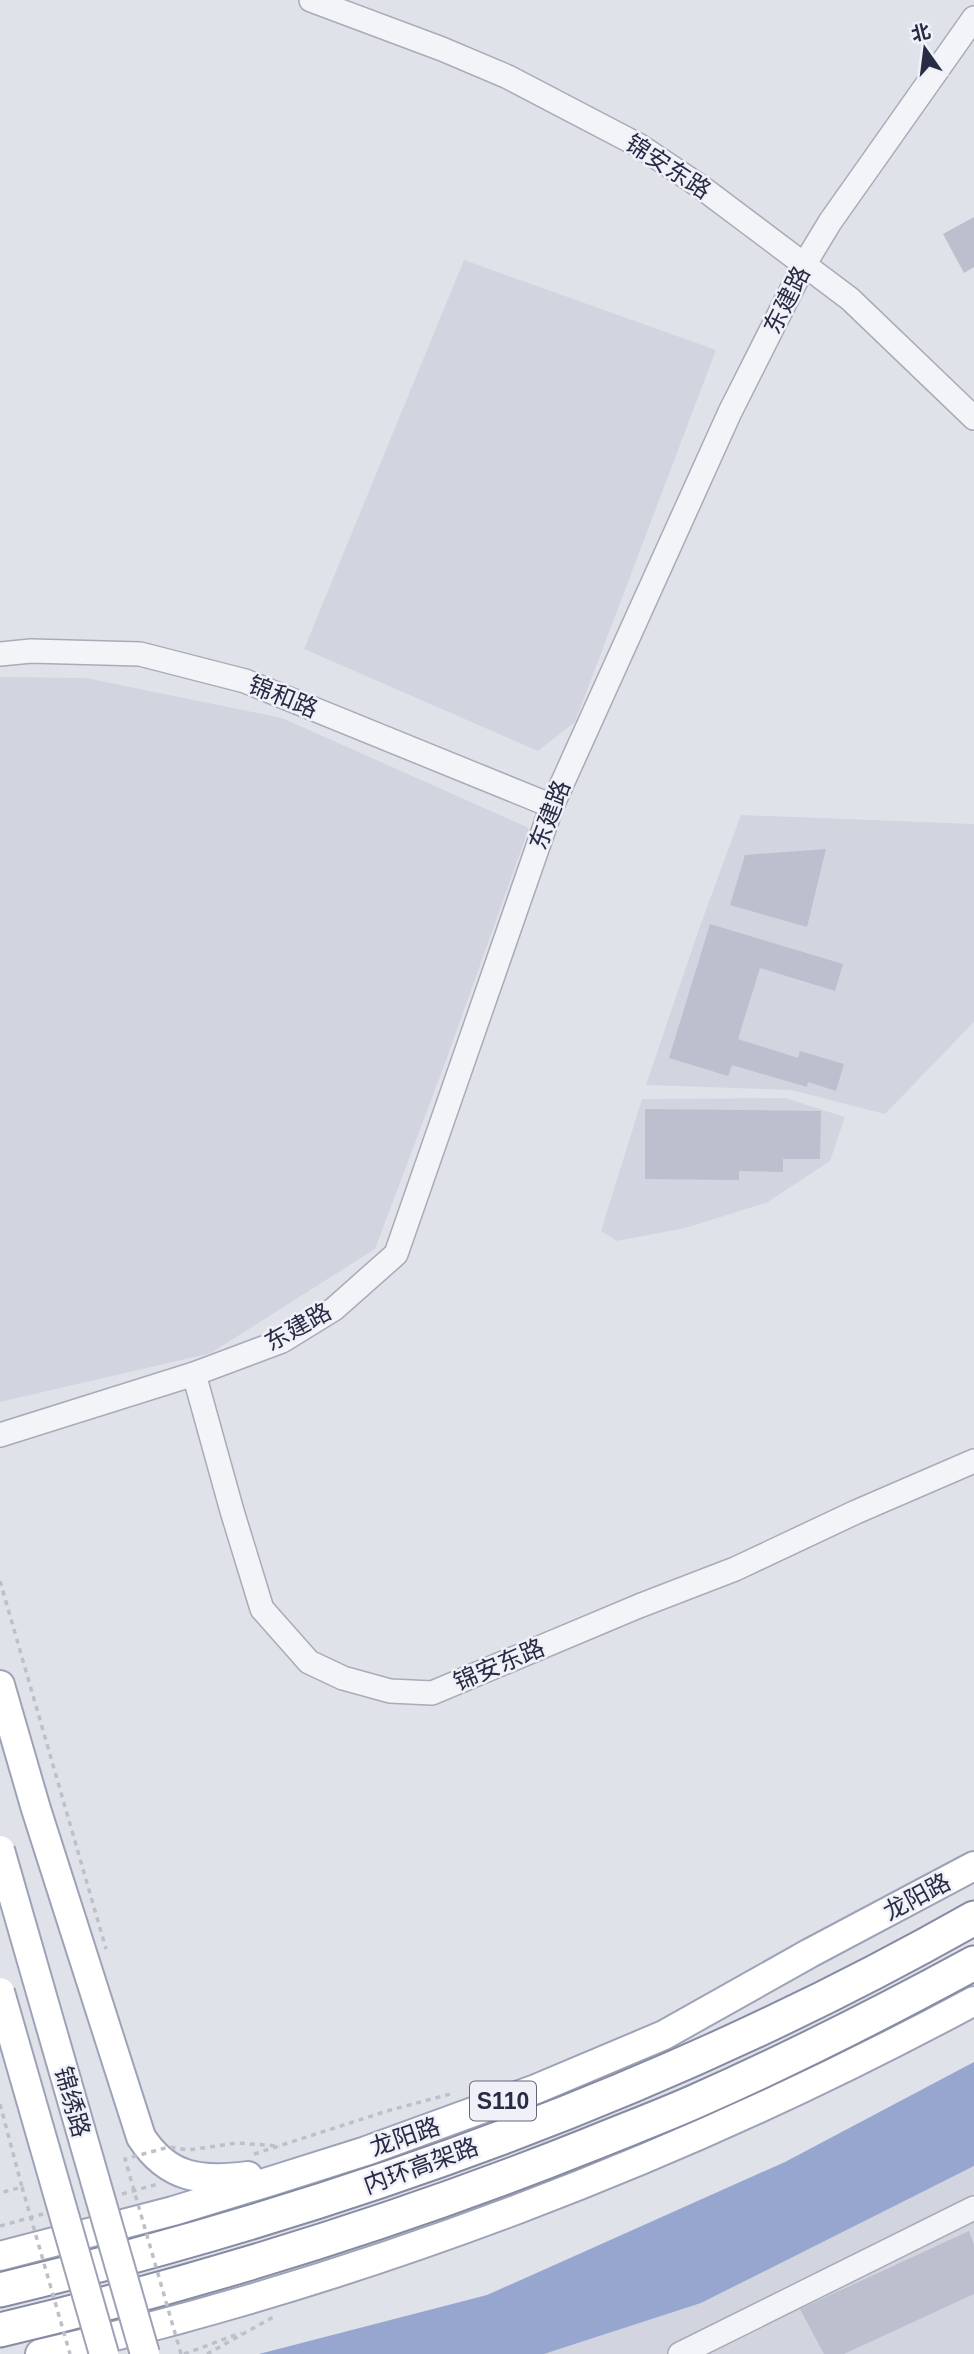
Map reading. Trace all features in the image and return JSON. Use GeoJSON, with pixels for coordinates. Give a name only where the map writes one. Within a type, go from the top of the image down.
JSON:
{"type":"FeatureCollection","features":[{"type":"Feature","properties":{"kind":"highway"},"geometry":{"type":"LineString","coordinates":[[773,2021],[974,1899]]}},
{"type":"Feature","properties":{"kind":"highway","name":"内环高架路"},"geometry":{"type":"LineString","coordinates":[[0,2290],[280,2214],[548,2119],[773,2021],[896,1961],[974,1918]]}},
{"type":"Feature","properties":{"kind":"highway","name":"内环高架路"},"geometry":{"type":"LineString","coordinates":[[0,2330],[293,2252],[477,2189],[692,2103],[788,2059],[974,1963]]}},
{"type":"Feature","properties":{"kind":"main road"},"geometry":{"type":"LineString","coordinates":[[0,1685],[134,2122],[148,2149],[162,2162],[184,2174],[220,2179],[248,2176],[407,2137]]}},
{"type":"Feature","properties":{"kind":"main road","name":"锦绣路"},"geometry":{"type":"LineString","coordinates":[[0,1850],[145,2354]]}},
{"type":"Feature","properties":{"kind":"main road","name":"龙阳路"},"geometry":{"type":"LineString","coordinates":[[0,2256],[173,2211],[407,2137],[536,2089],[664,2035],[810,1953],[974,1866]]}},
{"type":"Feature","properties":{"kind":"main road","name":"锦绣路"},"geometry":{"type":"LineString","coordinates":[[0,1992],[104,2354]]}},
{"type":"Feature","properties":{"kind":"main road"},"geometry":{"type":"LineString","coordinates":[[40,2354],[302,2282],[397,2251],[563,2190],[705,2133],[790,2094],[974,2001]]}},
{"type":"Feature","properties":{"kind":"street","name":"锦安东路"},"geometry":{"type":"LineString","coordinates":[[311,0],[508,77],[640,146],[701,187],[858,307],[974,418]]}},
{"type":"Feature","properties":{"kind":"street","name":"东建路"},"geometry":{"type":"LineString","coordinates":[[0,1435],[194,1374],[282,1341],[334,1309],[396,1254],[552,806],[730,412],[804,265],[830,222],[974,18]]}},
{"type":"Feature","properties":{"kind":"street","name":"锦和路"},"geometry":{"type":"LineString","coordinates":[[0,654],[31,651],[140,654],[245,681],[552,806]]}},
{"type":"Feature","properties":{"kind":"street","name":"锦安东路"},"geometry":{"type":"LineString","coordinates":[[194,1374],[262,1609],[309,1662],[343,1678],[390,1691],[432,1693],[639,1606],[736,1569],[856,1512],[974,1461]]}},
{"type":"Feature","properties":{"kind":"street"},"geometry":{"type":"LineString","coordinates":[[680,2354],[974,2208]]}},
{"type":"Feature","properties":{"kind":"path"},"geometry":{"type":"LineString","coordinates":[[0,1581],[108,1954]]}},
{"type":"Feature","properties":{"kind":"path"},"geometry":{"type":"LineString","coordinates":[[245,2157],[387,2110],[456,2093]]}},
{"type":"Feature","properties":{"kind":"path"},"geometry":{"type":"LineString","coordinates":[[0,2104],[69,2354]]}},
{"type":"Feature","properties":{"kind":"path"},"geometry":{"type":"LineString","coordinates":[[166,2140],[169,2147]]}},
{"type":"Feature","properties":{"kind":"path"},"geometry":{"type":"LineString","coordinates":[[251,2330],[182,2354],[125,2159],[169,2147],[189,2150],[237,2143],[280,2146]]}},
{"type":"Feature","properties":{"kind":"path"},"geometry":{"type":"LineString","coordinates":[[114,2196],[177,2179],[184,2174]]}},
{"type":"Feature","properties":{"kind":"path"},"geometry":{"type":"LineString","coordinates":[[0,2193],[22,2187]]}},
{"type":"Feature","properties":{"kind":"path"},"geometry":{"type":"LineString","coordinates":[[0,2226],[51,2212]]}},
{"type":"Feature","properties":{"kind":"shaded area"},"geometry":{"type":"Polygon","coordinates":[[[464,260],[716,350],[575,722],[538,751],[304,649],[464,260]]]}},
{"type":"Feature","properties":{"kind":"shaded area"},"geometry":{"type":"Polygon","coordinates":[[[0,677],[86,678],[282,718],[529,828],[375,1249],[211,1353],[0,1402],[0,677]]]}},
{"type":"Feature","properties":{"kind":"shaded area"},"geometry":{"type":"Polygon","coordinates":[[[741,815],[974,824],[974,1022],[885,1114],[791,1090],[646,1085],[741,815]]]}},
{"type":"Feature","properties":{"kind":"shaded area"},"geometry":{"type":"Polygon","coordinates":[[[785,1098],[845,1117],[830,1161],[766,1203],[685,1228],[617,1241],[601,1231],[642,1099],[785,1098]]]}},
{"type":"Feature","properties":{"kind":"shaded area"},"geometry":{"type":"Polygon","coordinates":[[[974,2166],[974,2354],[544,2354],[701,2303],[974,2166]]]}},
{"type":"Feature","properties":{"kind":"water"},"geometry":{"type":"Polygon","coordinates":[[[974,2062],[974,2166],[701,2303],[544,2354],[259,2354],[487,2295],[785,2162],[974,2062]]]}},
{"type":"Feature","properties":{"kind":"building"},"geometry":{"type":"Polygon","coordinates":[[[974,217],[974,267],[964,273],[943,234],[974,217]]]}},
{"type":"Feature","properties":{"kind":"building"},"geometry":{"type":"Polygon","coordinates":[[[826,849],[807,927],[730,905],[745,855],[826,849]]]}},
{"type":"Feature","properties":{"kind":"building"},"geometry":{"type":"Polygon","coordinates":[[[710,924],[843,964],[835,991],[760,968],[738,1039],[798,1058],[800,1051],[844,1064],[836,1091],[808,1082],[807,1087],[732,1065],[728,1076],[669,1058],[710,924]]]}},
{"type":"Feature","properties":{"kind":"building"},"geometry":{"type":"Polygon","coordinates":[[[645,1109],[821,1111],[820,1159],[783,1159],[783,1172],[739,1171],[739,1180],[645,1179],[645,1109]]]}},
{"type":"Feature","properties":{"kind":"building"},"geometry":{"type":"Polygon","coordinates":[[[969,2231],[974,2245],[974,2294],[844,2354],[824,2354],[800,2309],[969,2231]]]}}]}
